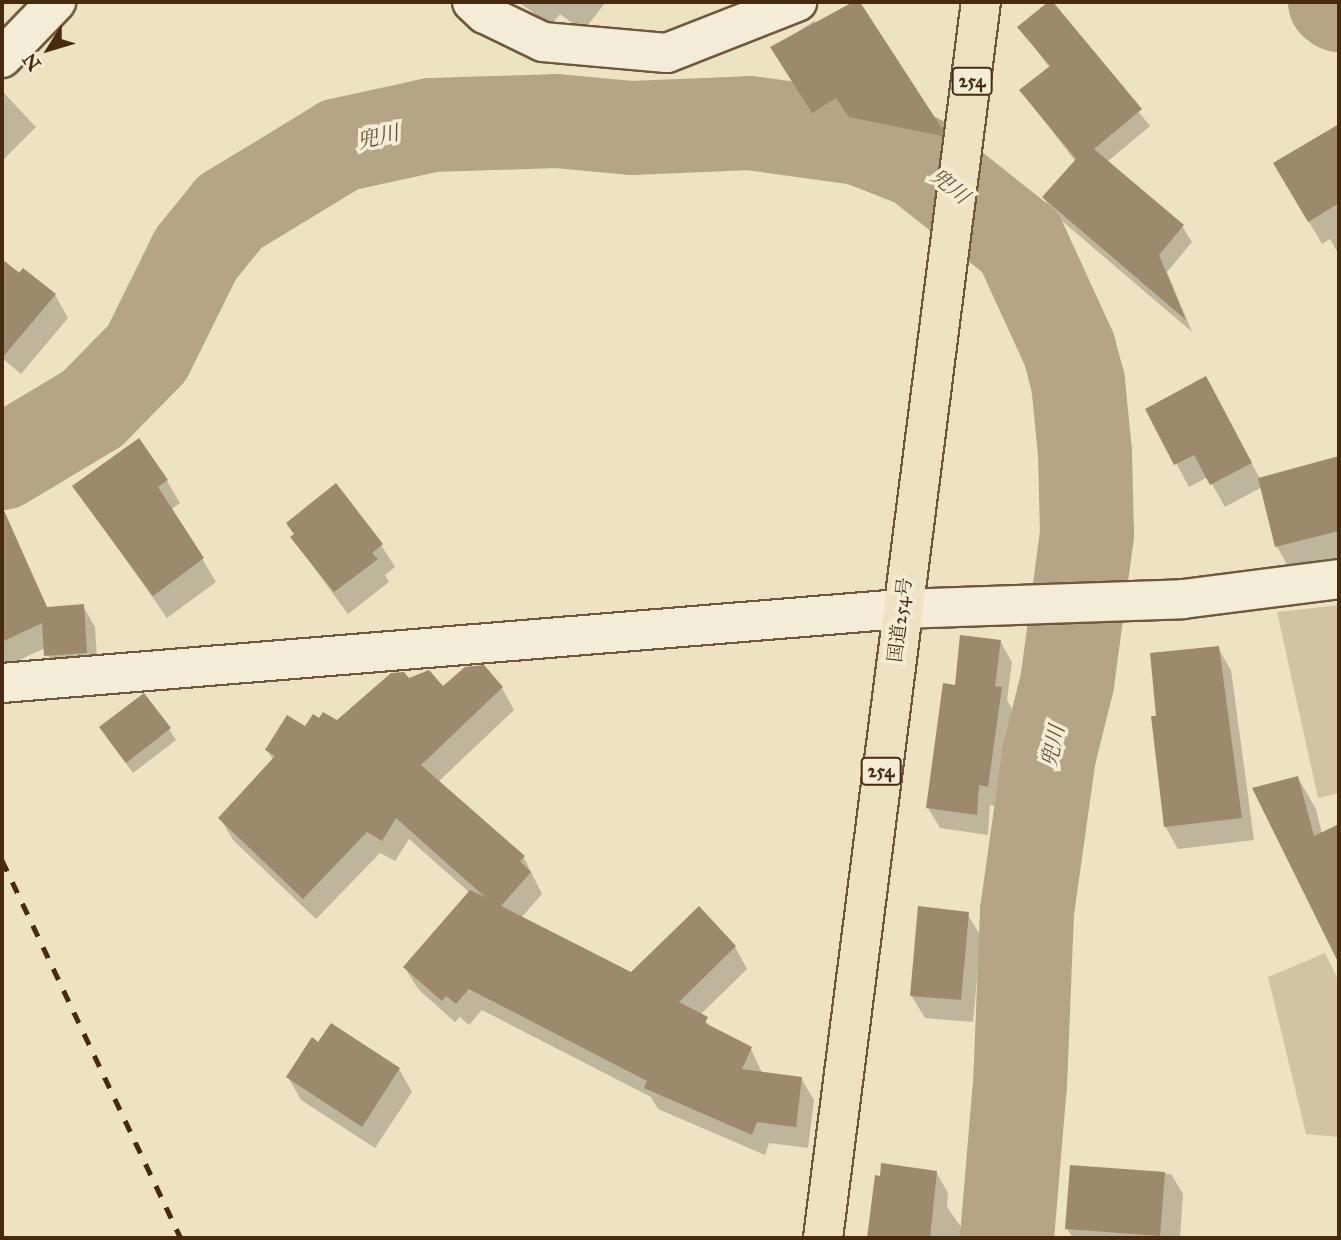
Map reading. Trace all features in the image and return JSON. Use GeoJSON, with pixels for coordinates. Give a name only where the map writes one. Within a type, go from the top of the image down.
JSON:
{"type":"FeatureCollection","features":[{"type":"Feature","properties":{"kind":"highway","name":"国道254号"},"geometry":{"type":"LineString","coordinates":[[823,1238],[901,610],[944,305],[981,2]]}},
{"type":"Feature","properties":{"kind":"street"},"geometry":{"type":"LineString","coordinates":[[2,58],[56,2]]}},
{"type":"Feature","properties":{"kind":"street"},"geometry":{"type":"LineString","coordinates":[[472,2],[485,14],[543,42],[667,53],[797,2]]}},
{"type":"Feature","properties":{"kind":"street"},"geometry":{"type":"LineString","coordinates":[[2,682],[901,610],[1183,599],[1339,579]]}},
{"type":"Feature","properties":{"kind":"shaded area"},"geometry":{"type":"Polygon","coordinates":[[[1339,605],[1339,793],[1318,798],[1277,612],[1339,605]]]}},
{"type":"Feature","properties":{"kind":"shaded area"},"geometry":{"type":"Polygon","coordinates":[[[1325,953],[1339,981],[1339,1137],[1306,1134],[1268,977],[1325,953]]]}},
{"type":"Feature","properties":{"kind":"building"},"geometry":{"type":"Polygon","coordinates":[[[853,2],[860,2],[943,130],[942,136],[849,117],[836,98],[812,113],[770,47],[853,2]]]}},
{"type":"Feature","properties":{"kind":"building"},"geometry":{"type":"Polygon","coordinates":[[[1048,2],[1053,2],[1142,109],[1094,149],[1184,225],[1159,255],[1186,320],[1042,197],[1076,159],[1019,90],[1050,66],[1017,27],[1048,2]]]}},
{"type":"Feature","properties":{"kind":"building"},"geometry":{"type":"Polygon","coordinates":[[[1339,124],[1339,203],[1308,222],[1273,163],[1339,124]]]}},
{"type":"Feature","properties":{"kind":"building"},"geometry":{"type":"Polygon","coordinates":[[[2,259],[19,273],[23,268],[56,294],[2,358],[2,259]]]}},
{"type":"Feature","properties":{"kind":"building"},"geometry":{"type":"Polygon","coordinates":[[[1206,376],[1252,463],[1210,485],[1194,455],[1174,465],[1145,409],[1206,376]]]}},
{"type":"Feature","properties":{"kind":"building"},"geometry":{"type":"Polygon","coordinates":[[[139,438],[168,480],[158,487],[204,558],[153,596],[72,486],[139,438]]]}},
{"type":"Feature","properties":{"kind":"building"},"geometry":{"type":"Polygon","coordinates":[[[1339,456],[1339,531],[1275,547],[1258,478],[1339,456]]]}},
{"type":"Feature","properties":{"kind":"building"},"geometry":{"type":"Polygon","coordinates":[[[336,483],[383,544],[372,553],[378,559],[334,592],[290,537],[294,534],[286,523],[336,483]]]}},
{"type":"Feature","properties":{"kind":"building"},"geometry":{"type":"Polygon","coordinates":[[[2,506],[47,607],[84,604],[87,653],[44,656],[42,623],[2,642],[2,506]]]}},
{"type":"Feature","properties":{"kind":"building"},"geometry":{"type":"Polygon","coordinates":[[[960,635],[1001,640],[995,686],[1002,687],[988,787],[979,785],[977,815],[926,808],[943,683],[955,685],[960,635]]]}},
{"type":"Feature","properties":{"kind":"building"},"geometry":{"type":"Polygon","coordinates":[[[1219,646],[1242,818],[1164,827],[1151,716],[1156,716],[1150,653],[1219,646]]]}},
{"type":"Feature","properties":{"kind":"building"},"geometry":{"type":"Polygon","coordinates":[[[484,665],[503,687],[421,765],[525,856],[520,861],[531,872],[501,906],[631,972],[699,906],[736,946],[679,1002],[708,1017],[705,1023],[752,1047],[742,1069],[802,1077],[796,1127],[757,1122],[752,1135],[644,1088],[647,1081],[469,989],[456,1004],[446,996],[442,1001],[403,967],[470,890],[485,897],[396,818],[382,841],[367,832],[303,899],[218,818],[275,756],[265,750],[287,715],[305,726],[313,714],[319,718],[323,712],[337,720],[391,673],[404,672],[409,678],[429,670],[443,686],[465,667],[484,665]]]}},
{"type":"Feature","properties":{"kind":"building"},"geometry":{"type":"Polygon","coordinates":[[[144,693],[171,728],[126,763],[99,727],[144,693]]]}},
{"type":"Feature","properties":{"kind":"building"},"geometry":{"type":"Polygon","coordinates":[[[1298,776],[1314,836],[1339,824],[1339,964],[1252,788],[1298,776]]]}},
{"type":"Feature","properties":{"kind":"building"},"geometry":{"type":"Polygon","coordinates":[[[918,906],[969,912],[961,1000],[910,996],[918,906]]]}},
{"type":"Feature","properties":{"kind":"building"},"geometry":{"type":"Polygon","coordinates":[[[331,1023],[400,1068],[362,1127],[286,1077],[312,1037],[318,1042],[331,1023]]]}},
{"type":"Feature","properties":{"kind":"building"},"geometry":{"type":"Polygon","coordinates":[[[881,1163],[937,1171],[930,1238],[867,1238],[875,1175],[880,1176],[881,1163]]]}},
{"type":"Feature","properties":{"kind":"building"},"geometry":{"type":"Polygon","coordinates":[[[1070,1165],[1165,1172],[1160,1236],[1065,1229],[1070,1165]]]}},
{"type":"Feature","properties":{"kind":"waterway"},"geometry":{"type":"LineString","coordinates":[[1335,2],[1339,5]]}},
{"type":"Feature","properties":{"kind":"waterway","name":"兜川"},"geometry":{"type":"LineString","coordinates":[[2,463],[92,409],[147,353],[196,254],[230,212],[340,145],[432,125],[556,121],[632,128],[749,123],[859,138],[918,161],[1020,242],[1069,349],[1078,382],[1085,453],[1087,534],[1067,683],[1049,755],[1027,912],[1020,1083],[1007,1238]]}},
{"type":"Feature","properties":{"kind":"railway"},"geometry":{"type":"LineString","coordinates":[[2,860],[181,1238]]}}]}
